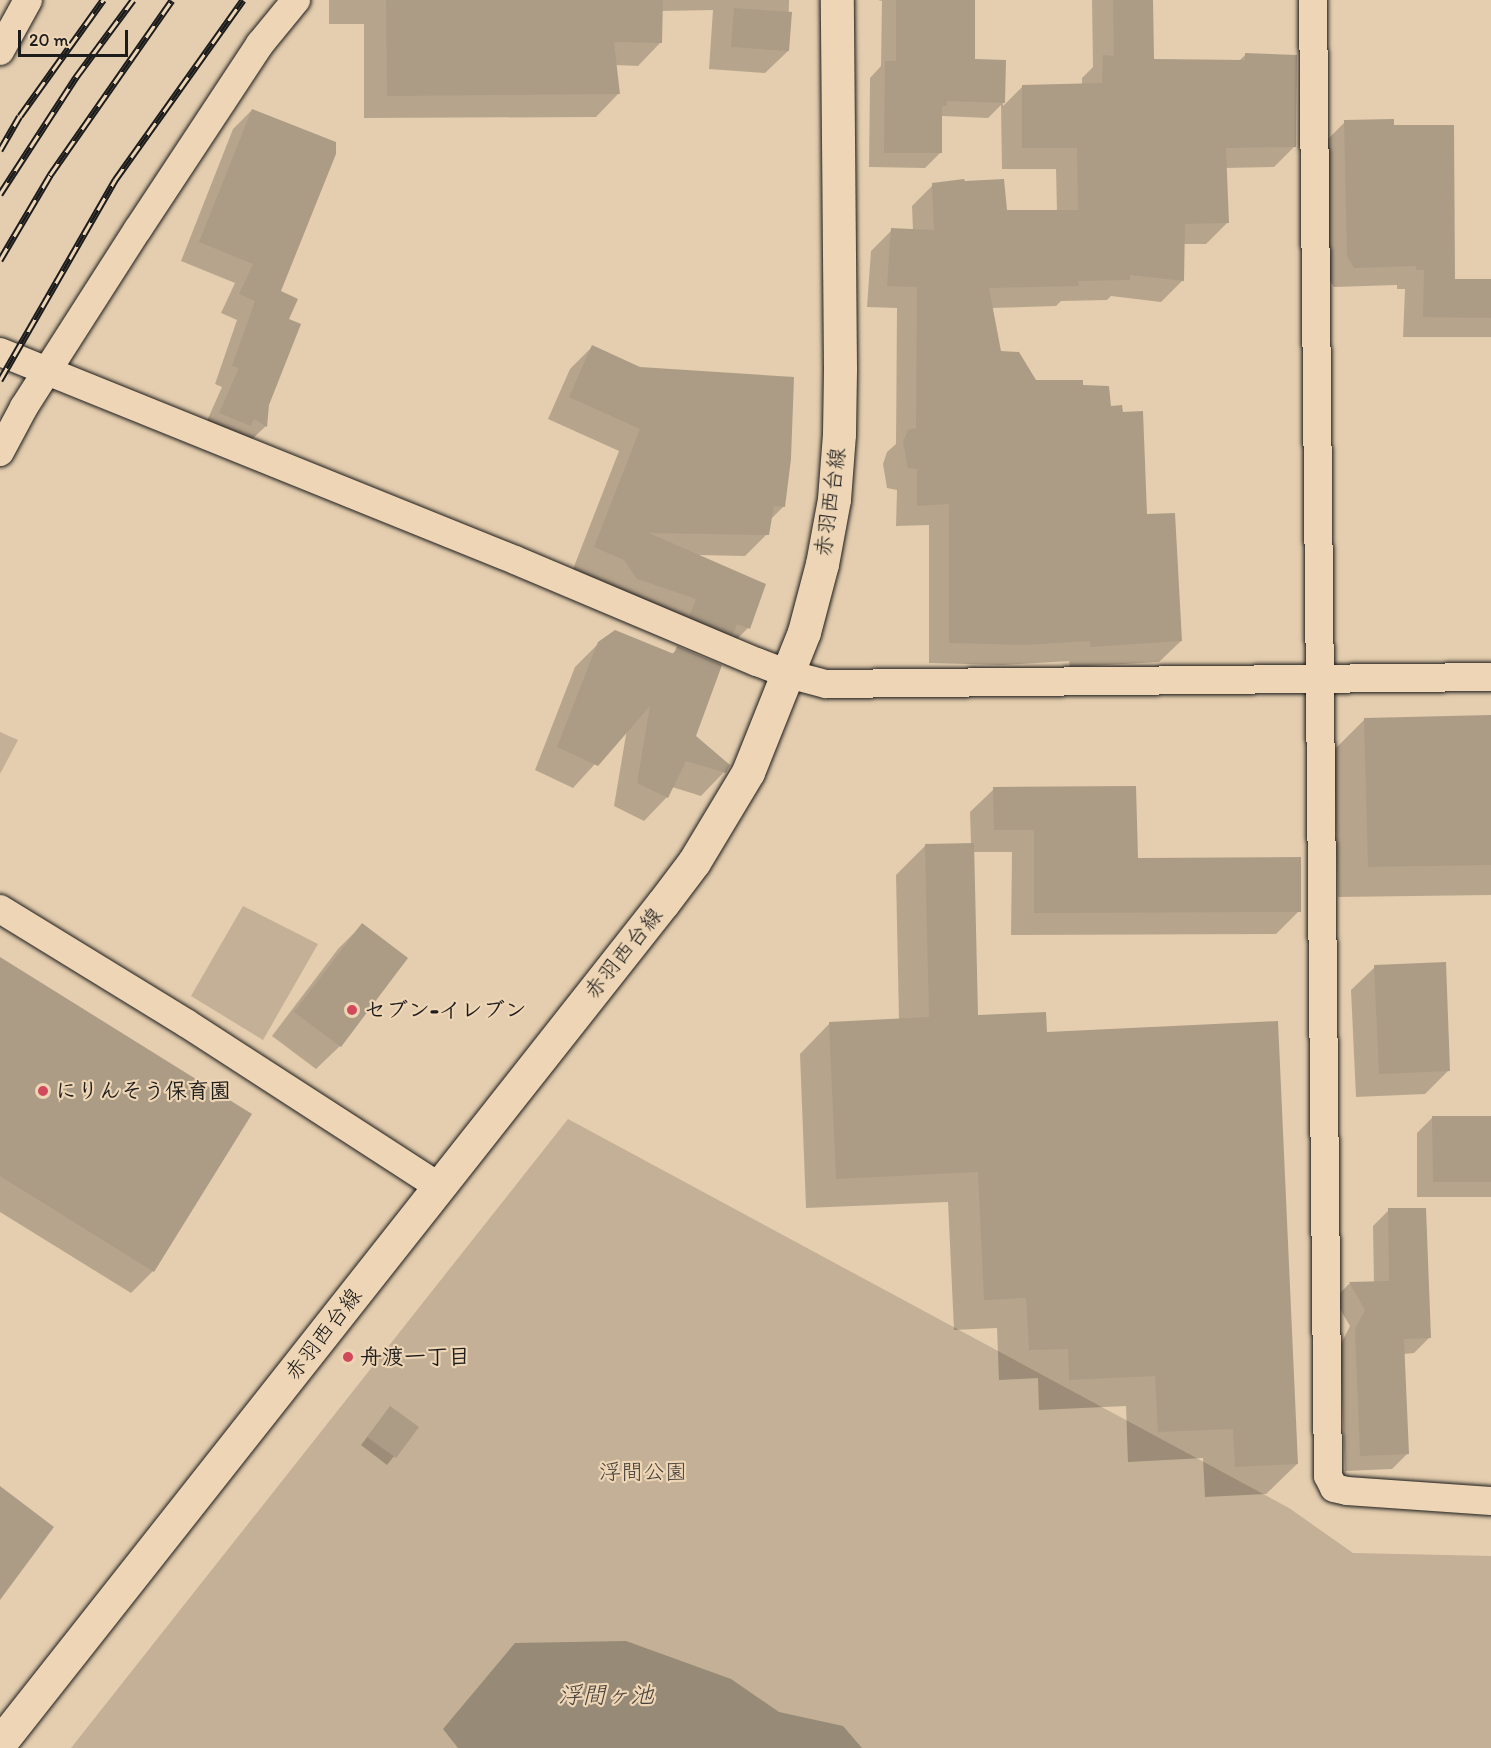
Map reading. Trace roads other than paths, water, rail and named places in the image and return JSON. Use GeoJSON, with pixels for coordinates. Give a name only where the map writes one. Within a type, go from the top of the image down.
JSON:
{"type":"FeatureCollection","features":[{"type":"Feature","properties":{"kind":"main road","name":"赤羽西台線"},"geometry":{"type":"LineString","coordinates":[[0,1743],[694,862],[748,772],[804,632],[822,564],[834,499],[839,434],[837,0]]}},
{"type":"Feature","properties":{"kind":"street"},"geometry":{"type":"LineString","coordinates":[[0,51],[28,0]]}},
{"type":"Feature","properties":{"kind":"street"},"geometry":{"type":"LineString","coordinates":[[0,452],[47,370],[260,44],[296,0]]}},
{"type":"Feature","properties":{"kind":"street"},"geometry":{"type":"LineString","coordinates":[[1313,0],[1328,1476],[1334,1488],[1347,1491],[1491,1501]]}},
{"type":"Feature","properties":{"kind":"street"},"geometry":{"type":"LineString","coordinates":[[0,352],[788,674],[826,684],[1491,676]]}},
{"type":"Feature","properties":{"kind":"street"},"geometry":{"type":"LineString","coordinates":[[0,909],[186,1023],[438,1186]]}},
{"type":"Feature","properties":{"kind":"water","name":"浮間ヶ池"},"geometry":{"type":"Polygon","coordinates":[[[626,1641],[731,1679],[779,1712],[843,1726],[862,1748],[458,1748],[443,1729],[515,1643],[626,1641]]]}},
{"type":"Feature","properties":{"kind":"railway"},"geometry":{"type":"LineString","coordinates":[[0,150],[20,116],[103,0]]}},
{"type":"Feature","properties":{"kind":"railway"},"geometry":{"type":"LineString","coordinates":[[0,194],[76,77],[133,0]]}},
{"type":"Feature","properties":{"kind":"railway"},"geometry":{"type":"LineString","coordinates":[[0,260],[50,175],[172,0]]}},
{"type":"Feature","properties":{"kind":"railway"},"geometry":{"type":"LineString","coordinates":[[0,380],[115,180],[243,0]]}},
{"type":"Feature","properties":{"kind":"place","name":"セブン-イレブン"},"geometry":{"type":"Point","coordinates":[352,1010]}},
{"type":"Feature","properties":{"kind":"place","name":"にりんそう保育園"},"geometry":{"type":"Point","coordinates":[43,1091]}},
{"type":"Feature","properties":{"kind":"place","name":"舟渡一丁目"},"geometry":{"type":"Point","coordinates":[348,1357]}},
{"type":"Feature","properties":{"kind":"park label","name":"浮間公園"},"geometry":{"type":"Point","coordinates":[643,1472]}}]}
